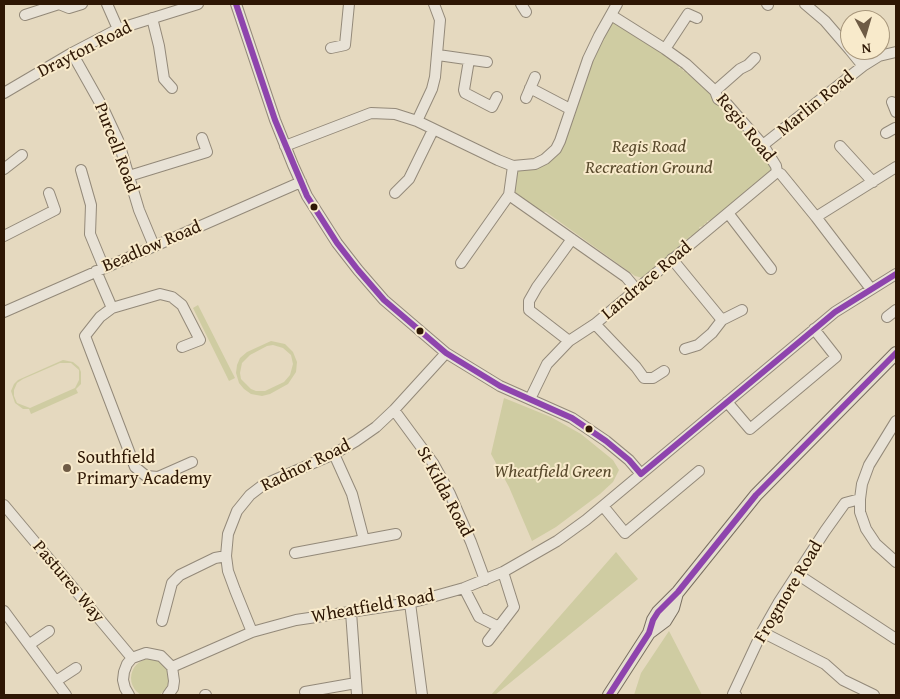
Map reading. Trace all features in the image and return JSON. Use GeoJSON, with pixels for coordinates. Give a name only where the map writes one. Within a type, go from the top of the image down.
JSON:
{"type":"FeatureCollection","features":[{"type":"Feature","properties":{"kind":"main road"},"geometry":{"type":"LineString","coordinates":[[609,695],[649,633],[665,620],[673,608],[678,592],[756,495],[896,353]]}},
{"type":"Feature","properties":{"kind":"street"},"geometry":{"type":"LineString","coordinates":[[25,15],[59,4],[69,8],[82,4]]}},
{"type":"Feature","properties":{"kind":"street"},"geometry":{"type":"LineString","coordinates":[[107,4],[118,29]]}},
{"type":"Feature","properties":{"kind":"street","name":"Drayton Road"},"geometry":{"type":"LineString","coordinates":[[4,93],[72,53],[118,29],[198,4]]}},
{"type":"Feature","properties":{"kind":"street"},"geometry":{"type":"LineString","coordinates":[[236,4],[285,146],[307,196],[337,243],[358,270],[384,300],[446,353],[493,382],[572,418],[606,441],[641,474]]}},
{"type":"Feature","properties":{"kind":"street"},"geometry":{"type":"LineString","coordinates":[[331,48],[345,45],[349,4]]}},
{"type":"Feature","properties":{"kind":"street"},"geometry":{"type":"LineString","coordinates":[[417,121],[432,89],[438,55],[440,20],[434,4]]}},
{"type":"Feature","properties":{"kind":"street"},"geometry":{"type":"LineString","coordinates":[[285,146],[371,113],[395,114],[417,121],[513,166],[535,164],[556,150],[588,59],[617,4]]}},
{"type":"Feature","properties":{"kind":"street"},"geometry":{"type":"LineString","coordinates":[[805,4],[825,21],[840,38]]}},
{"type":"Feature","properties":{"kind":"street","name":"Regis Road"},"geometry":{"type":"LineString","coordinates":[[611,14],[686,64],[715,91],[718,99],[726,104],[763,146],[776,166],[777,172],[781,174],[816,217],[871,289]]}},
{"type":"Feature","properties":{"kind":"street"},"geometry":{"type":"LineString","coordinates":[[665,49],[688,14],[697,18]]}},
{"type":"Feature","properties":{"kind":"street"},"geometry":{"type":"LineString","coordinates":[[152,18],[164,79],[172,88]]}},
{"type":"Feature","properties":{"kind":"street","name":"Marlin Road"},"geometry":{"type":"LineString","coordinates":[[763,146],[863,66],[879,56],[896,52]]}},
{"type":"Feature","properties":{"kind":"street","name":"Purcell Road"},"geometry":{"type":"LineString","coordinates":[[72,53],[104,110],[118,140],[139,210],[154,246]]}},
{"type":"Feature","properties":{"kind":"street"},"geometry":{"type":"LineString","coordinates":[[438,55],[487,62]]}},
{"type":"Feature","properties":{"kind":"street"},"geometry":{"type":"LineString","coordinates":[[715,91],[740,68],[748,65],[755,58]]}},
{"type":"Feature","properties":{"kind":"street"},"geometry":{"type":"LineString","coordinates":[[469,60],[465,93],[492,107],[497,97]]}},
{"type":"Feature","properties":{"kind":"street"},"geometry":{"type":"LineString","coordinates":[[858,60],[863,66]]}},
{"type":"Feature","properties":{"kind":"street"},"geometry":{"type":"LineString","coordinates":[[526,98],[535,77]]}},
{"type":"Feature","properties":{"kind":"street"},"geometry":{"type":"LineString","coordinates":[[530,88],[570,109]]}},
{"type":"Feature","properties":{"kind":"street"},"geometry":{"type":"LineString","coordinates":[[892,102],[896,112]]}},
{"type":"Feature","properties":{"kind":"street"},"geometry":{"type":"LineString","coordinates":[[396,192],[409,179],[433,130]]}},
{"type":"Feature","properties":{"kind":"street"},"geometry":{"type":"LineString","coordinates":[[129,176],[207,152],[202,138]]}},
{"type":"Feature","properties":{"kind":"street"},"geometry":{"type":"LineString","coordinates":[[840,146],[873,182]]}},
{"type":"Feature","properties":{"kind":"street"},"geometry":{"type":"LineString","coordinates":[[4,169],[22,156]]}},
{"type":"Feature","properties":{"kind":"street"},"geometry":{"type":"LineString","coordinates":[[461,263],[510,196],[513,166]]}},
{"type":"Feature","properties":{"kind":"street"},"geometry":{"type":"LineString","coordinates":[[816,217],[896,167]]}},
{"type":"Feature","properties":{"kind":"street"},"geometry":{"type":"LineString","coordinates":[[82,170],[92,205],[90,234],[112,308]]}},
{"type":"Feature","properties":{"kind":"street","name":"Landrace Road"},"geometry":{"type":"LineString","coordinates":[[530,399],[547,364],[569,341],[595,324],[777,172]]}},
{"type":"Feature","properties":{"kind":"street","name":"Beadlow Road"},"geometry":{"type":"LineString","coordinates":[[4,312],[301,182]]}},
{"type":"Feature","properties":{"kind":"street"},"geometry":{"type":"LineString","coordinates":[[4,236],[54,210],[49,193]]}},
{"type":"Feature","properties":{"kind":"street"},"geometry":{"type":"LineString","coordinates":[[510,196],[626,277],[636,289]]}},
{"type":"Feature","properties":{"kind":"street"},"geometry":{"type":"LineString","coordinates":[[728,213],[771,269]]}},
{"type":"Feature","properties":{"kind":"street"},"geometry":{"type":"LineString","coordinates":[[569,341],[528,310],[529,300],[537,287],[572,239]]}},
{"type":"Feature","properties":{"kind":"street"},"geometry":{"type":"LineString","coordinates":[[672,259],[722,320]]}},
{"type":"Feature","properties":{"kind":"street","name":"Wheatfield Road"},"geometry":{"type":"LineString","coordinates":[[172,667],[252,632],[296,620],[410,604],[464,588],[503,572],[557,541],[603,506],[835,312],[896,274]]}},
{"type":"Feature","properties":{"kind":"street"},"geometry":{"type":"LineString","coordinates":[[182,347],[200,340],[182,305],[172,297],[160,294],[112,308],[100,317],[85,336],[135,467],[146,476],[158,477],[192,462]]}},
{"type":"Feature","properties":{"kind":"street"},"geometry":{"type":"LineString","coordinates":[[685,349],[698,345],[712,334],[722,320],[742,310]]}},
{"type":"Feature","properties":{"kind":"street"},"geometry":{"type":"LineString","coordinates":[[887,317],[896,310]]}},
{"type":"Feature","properties":{"kind":"street"},"geometry":{"type":"LineString","coordinates":[[595,324],[644,378],[653,378],[664,371]]}},
{"type":"Feature","properties":{"kind":"street"},"geometry":{"type":"LineString","coordinates":[[727,402],[750,429],[836,357],[814,329]]}},
{"type":"Feature","properties":{"kind":"street","name":"Radnor Road"},"geometry":{"type":"LineString","coordinates":[[252,632],[232,580],[226,556],[228,534],[237,511],[250,495],[263,485],[334,454],[376,428],[446,353]]}},
{"type":"Feature","properties":{"kind":"street","name":"St Kilda Road"},"geometry":{"type":"LineString","coordinates":[[394,410],[433,463],[450,494],[485,580]]}},
{"type":"Feature","properties":{"kind":"street"},"geometry":{"type":"LineString","coordinates":[[896,421],[869,466],[862,484],[860,499],[860,512],[866,529],[876,544],[896,562]]}},
{"type":"Feature","properties":{"kind":"street"},"geometry":{"type":"LineString","coordinates":[[334,454],[352,494],[364,540]]}},
{"type":"Feature","properties":{"kind":"street"},"geometry":{"type":"LineString","coordinates":[[603,506],[625,533],[699,471]]}},
{"type":"Feature","properties":{"kind":"street","name":"Frogmore Road"},"geometry":{"type":"LineString","coordinates":[[736,695],[733,694],[762,632],[797,574],[846,503],[860,499]]}},
{"type":"Feature","properties":{"kind":"street","name":"Pastures Way"},"geometry":{"type":"LineString","coordinates":[[4,505],[132,658]]}},
{"type":"Feature","properties":{"kind":"street"},"geometry":{"type":"LineString","coordinates":[[295,553],[396,534]]}},
{"type":"Feature","properties":{"kind":"street"},"geometry":{"type":"LineString","coordinates":[[162,621],[172,583],[180,575],[215,558],[226,556]]}},
{"type":"Feature","properties":{"kind":"street"},"geometry":{"type":"LineString","coordinates":[[488,641],[514,607],[503,572]]}},
{"type":"Feature","properties":{"kind":"street"},"geometry":{"type":"LineString","coordinates":[[797,574],[896,639]]}},
{"type":"Feature","properties":{"kind":"street"},"geometry":{"type":"LineString","coordinates":[[464,588],[479,617],[499,627]]}},
{"type":"Feature","properties":{"kind":"street"},"geometry":{"type":"LineString","coordinates":[[410,604],[422,695]]}},
{"type":"Feature","properties":{"kind":"street"},"geometry":{"type":"LineString","coordinates":[[352,612],[357,695]]}},
{"type":"Feature","properties":{"kind":"street"},"geometry":{"type":"LineString","coordinates":[[5,614],[30,644],[66,695]]}},
{"type":"Feature","properties":{"kind":"street"},"geometry":{"type":"LineString","coordinates":[[30,644],[49,631]]}},
{"type":"Feature","properties":{"kind":"street"},"geometry":{"type":"LineString","coordinates":[[762,632],[825,664],[843,680],[874,695]]}},
{"type":"Feature","properties":{"kind":"street"},"geometry":{"type":"LineString","coordinates":[[129,695],[123,680],[127,664],[132,658],[146,653],[162,656],[172,667],[174,681],[168,695]]}},
{"type":"Feature","properties":{"kind":"street"},"geometry":{"type":"LineString","coordinates":[[56,681],[76,668]]}},
{"type":"Feature","properties":{"kind":"street"},"geometry":{"type":"LineString","coordinates":[[305,692],[356,683]]}},
{"type":"Feature","properties":{"kind":"green space","name":"Regis Road Recreation Ground"},"geometry":{"type":"Polygon","coordinates":[[[610,22],[615,22],[674,59],[679,68],[682,67],[683,71],[686,70],[687,74],[694,77],[698,83],[701,83],[702,87],[706,86],[712,98],[719,106],[729,111],[727,115],[732,117],[734,123],[738,124],[737,127],[741,128],[740,130],[744,132],[744,135],[754,140],[771,166],[771,174],[714,220],[707,221],[704,226],[699,227],[701,231],[693,238],[690,236],[684,242],[681,242],[677,251],[643,278],[635,276],[546,212],[536,211],[518,197],[512,187],[516,172],[519,169],[548,159],[584,75],[610,22]]]}},
{"type":"Feature","properties":{"kind":"green space"},"geometry":{"type":"Polygon","coordinates":[[[198,305],[235,378],[229,381],[193,308],[198,305]]]}},
{"type":"Feature","properties":{"kind":"green space"},"geometry":{"type":"Polygon","coordinates":[[[271,341],[285,344],[293,352],[297,362],[296,372],[288,384],[270,394],[262,396],[251,394],[239,383],[236,373],[240,358],[247,352],[271,341]],[[273,345],[267,346],[250,355],[242,363],[241,379],[251,389],[256,391],[265,391],[284,382],[290,375],[293,364],[291,355],[283,348],[273,345]]]}},
{"type":"Feature","properties":{"kind":"green space"},"geometry":{"type":"Polygon","coordinates":[[[63,360],[73,362],[79,367],[81,372],[81,384],[76,389],[78,393],[31,414],[29,409],[23,409],[15,403],[11,391],[18,380],[63,360]],[[60,363],[17,383],[14,396],[17,403],[30,408],[75,388],[79,380],[79,370],[71,363],[60,363]]]}},
{"type":"Feature","properties":{"kind":"green space","name":"Wheatfield Green"},"geometry":{"type":"Polygon","coordinates":[[[504,398],[551,417],[581,434],[613,460],[619,470],[613,482],[600,494],[556,527],[532,541],[509,487],[491,454],[504,398]]]}},
{"type":"Feature","properties":{"kind":"green space"},"geometry":{"type":"Polygon","coordinates":[[[616,552],[638,579],[495,695],[491,695],[616,552]]]}},
{"type":"Feature","properties":{"kind":"green space"},"geometry":{"type":"Polygon","coordinates":[[[669,631],[702,695],[634,695],[641,673],[669,631]]]}},
{"type":"Feature","properties":{"kind":"green space"},"geometry":{"type":"Polygon","coordinates":[[[150,659],[163,665],[169,678],[163,691],[150,697],[137,691],[131,678],[137,665],[150,659]]]}},
{"type":"Feature","properties":{"kind":"transit line"},"geometry":{"type":"LineString","coordinates":[[236,4],[275,120],[307,196],[337,243],[358,270],[384,300],[446,353],[500,386],[572,418],[606,441],[629,460],[641,474],[835,312],[896,274]]}},
{"type":"Feature","properties":{"kind":"transit line"},"geometry":{"type":"LineString","coordinates":[[609,695],[649,633],[658,612],[678,592],[756,495],[896,353]]}},
{"type":"Feature","properties":{"kind":"place","name":"Southfield Primary Academy"},"geometry":{"type":"Point","coordinates":[67,468]}}]}
